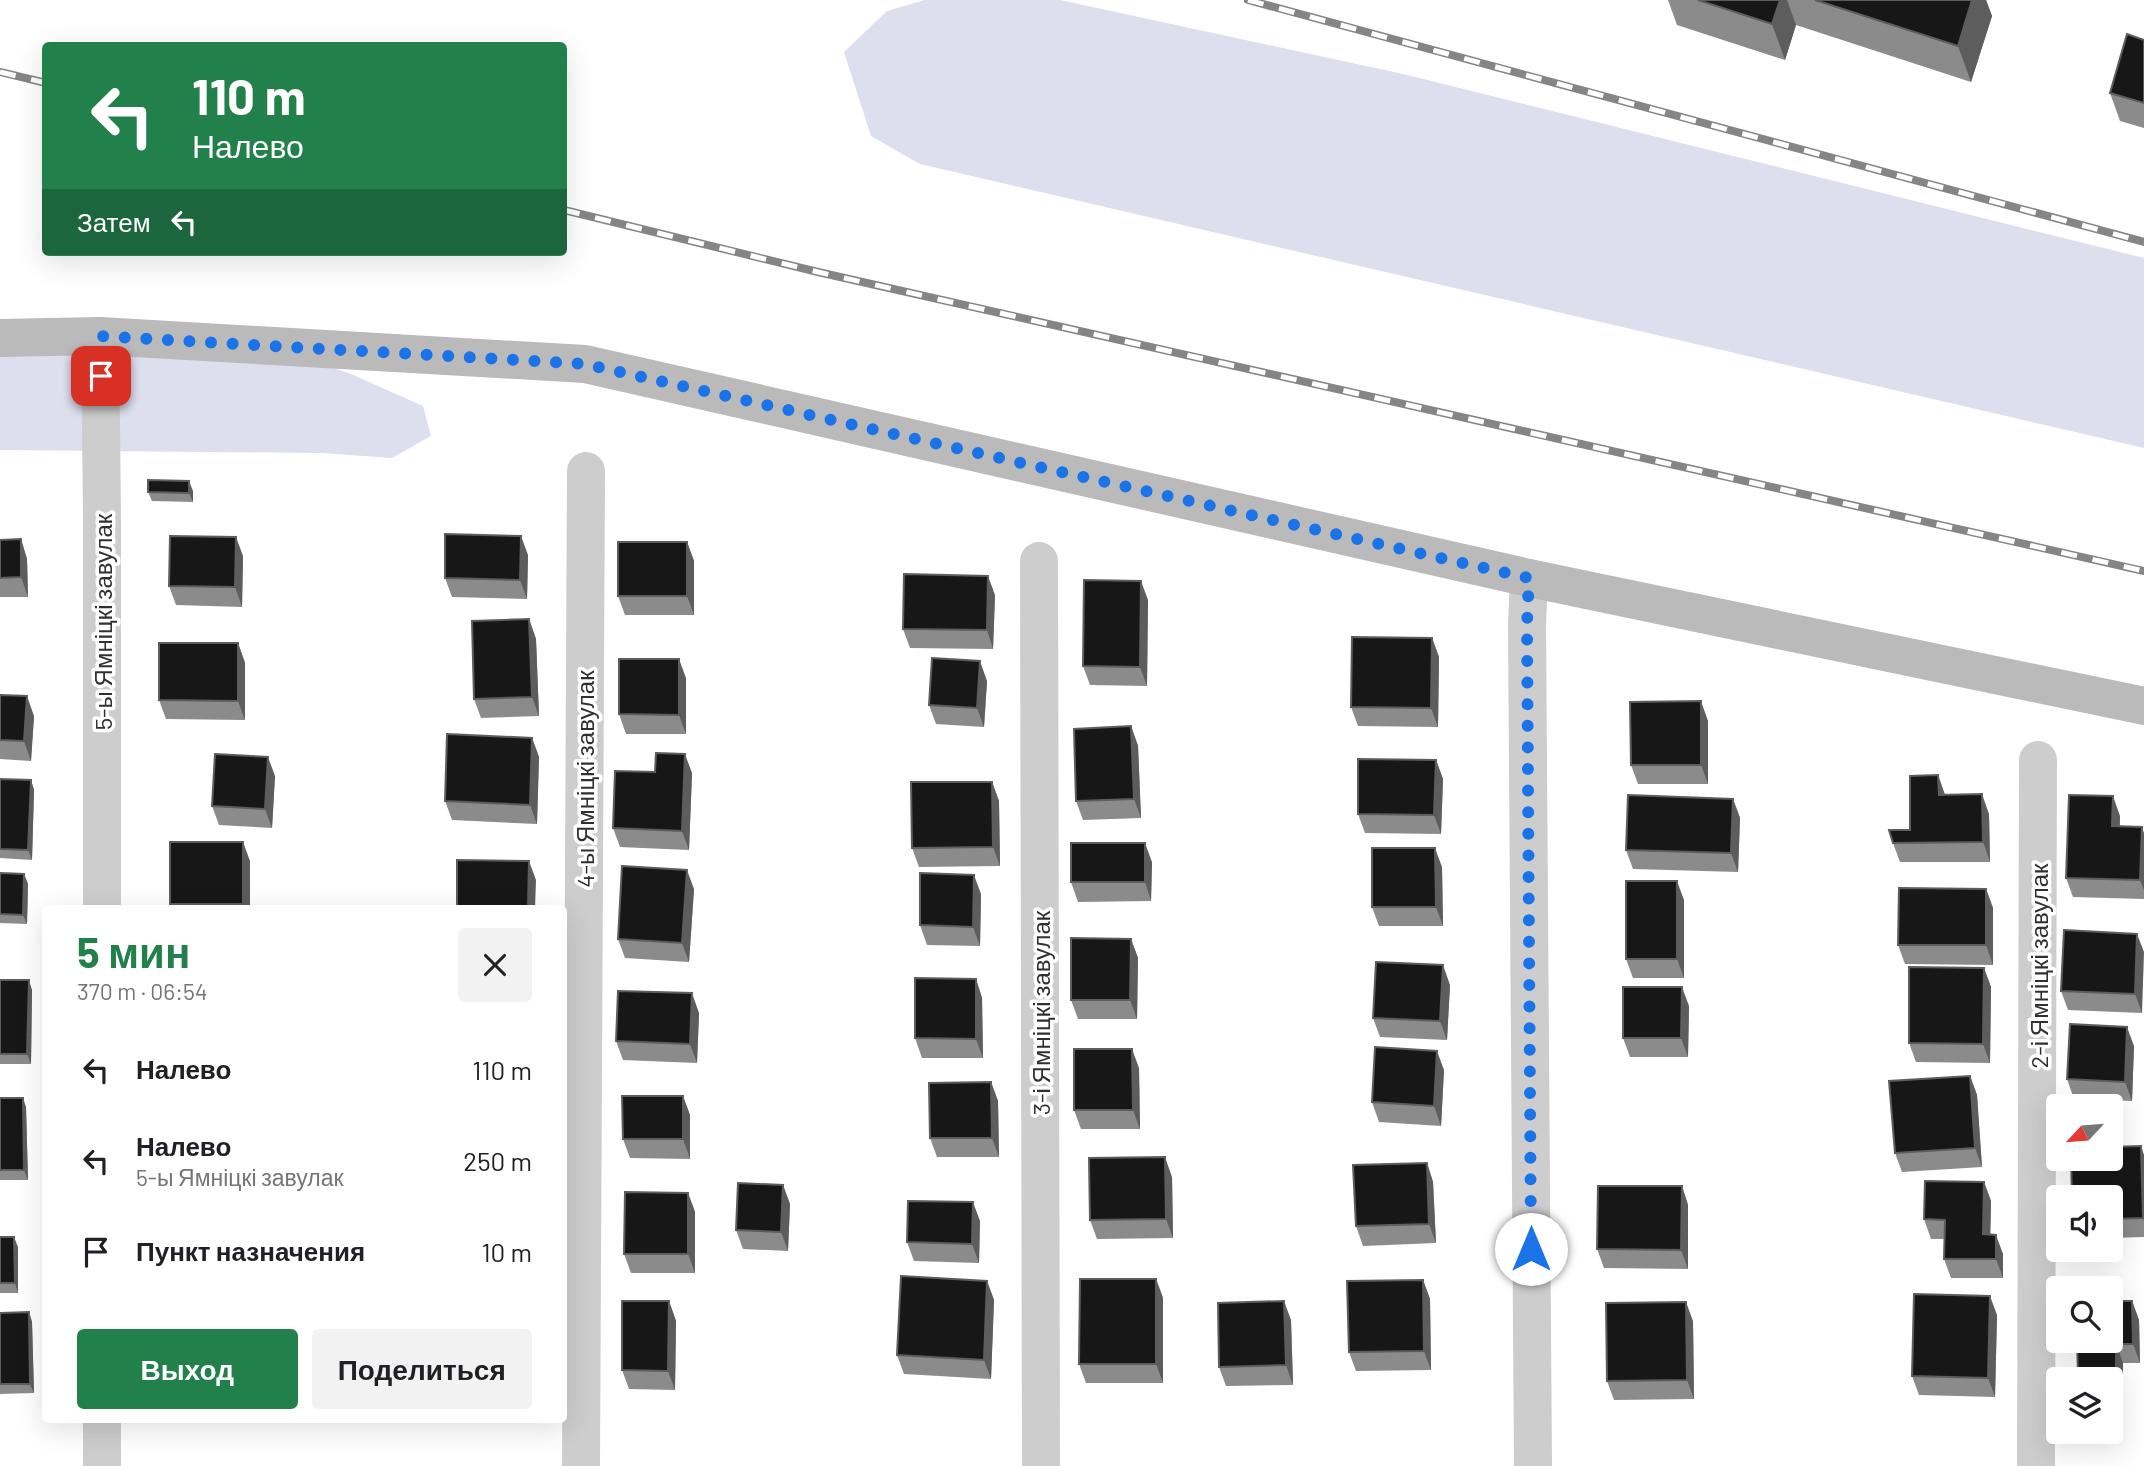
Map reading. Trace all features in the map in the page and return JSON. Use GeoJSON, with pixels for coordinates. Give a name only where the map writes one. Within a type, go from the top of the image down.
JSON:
{"type":"FeatureCollection","features":[{"type":"Feature","properties":{"kind":"main road"},"geometry":{"type":"LineString","coordinates":[[0,338],[100,336],[585,364],[1529,578],[2144,706]]}},
{"type":"Feature","properties":{"kind":"street","name":"5-ы Ямніцкі завулак"},"geometry":{"type":"LineString","coordinates":[[100,336],[102,905]]}},
{"type":"Feature","properties":{"kind":"street","name":"4-ы Ямніцкі завулак"},"geometry":{"type":"LineString","coordinates":[[581,1466],[586,471]]}},
{"type":"Feature","properties":{"kind":"street","name":"3-і Ямніцкі завулак"},"geometry":{"type":"LineString","coordinates":[[1039,561],[1041,1466]]}},
{"type":"Feature","properties":{"kind":"street"},"geometry":{"type":"LineString","coordinates":[[1529,578],[1527,624],[1533,1466]]}},
{"type":"Feature","properties":{"kind":"street","name":"2-і Ямніцкі завулак"},"geometry":{"type":"LineString","coordinates":[[2036,1466],[2038,760]]}},
{"type":"Feature","properties":{"kind":"street"},"geometry":{"type":"LineString","coordinates":[[102,1423],[102,1466]]}},
{"type":"Feature","properties":{"kind":"shaded area"},"geometry":{"type":"Polygon","coordinates":[[[925,0],[1060,0],[1403,74],[2144,258],[2144,448],[920,164],[871,136],[844,52],[887,11],[925,0]]]}},
{"type":"Feature","properties":{"kind":"shaded area"},"geometry":{"type":"Polygon","coordinates":[[[245,337],[351,374],[423,406],[431,436],[392,458],[322,453],[0,450],[0,344],[245,337]]]}},
{"type":"Feature","properties":{"kind":"building"},"geometry":{"type":"Polygon","coordinates":[[[1698,0],[1780,0],[1772,24],[1698,0]]]}},
{"type":"Feature","properties":{"kind":"building"},"geometry":{"type":"Polygon","coordinates":[[[1815,0],[1972,0],[1958,46],[1815,0]]]}},
{"type":"Feature","properties":{"kind":"building"},"geometry":{"type":"Polygon","coordinates":[[[2127,34],[2144,40],[2144,103],[2110,93],[2127,34]]]}},
{"type":"Feature","properties":{"kind":"building"},"geometry":{"type":"Polygon","coordinates":[[[148,480],[189,481],[189,493],[148,492],[148,480]]]}},
{"type":"Feature","properties":{"kind":"building"},"geometry":{"type":"Polygon","coordinates":[[[445,534],[521,536],[520,580],[445,578],[445,534]]]}},
{"type":"Feature","properties":{"kind":"building"},"geometry":{"type":"Polygon","coordinates":[[[170,536],[236,537],[235,587],[169,586],[170,536]]]}},
{"type":"Feature","properties":{"kind":"building"},"geometry":{"type":"Polygon","coordinates":[[[21,539],[21,577],[0,578],[0,540],[21,539]]]}},
{"type":"Feature","properties":{"kind":"building"},"geometry":{"type":"Polygon","coordinates":[[[618,542],[687,542],[687,596],[618,596],[618,542]]]}},
{"type":"Feature","properties":{"kind":"building"},"geometry":{"type":"Polygon","coordinates":[[[904,574],[988,576],[987,630],[903,629],[904,574]]]}},
{"type":"Feature","properties":{"kind":"building"},"geometry":{"type":"Polygon","coordinates":[[[1084,580],[1141,581],[1140,667],[1083,666],[1084,580]]]}},
{"type":"Feature","properties":{"kind":"building"},"geometry":{"type":"Polygon","coordinates":[[[529,619],[532,697],[474,699],[472,621],[529,619]]]}},
{"type":"Feature","properties":{"kind":"building"},"geometry":{"type":"Polygon","coordinates":[[[1352,637],[1432,638],[1431,708],[1351,707],[1352,637]]]}},
{"type":"Feature","properties":{"kind":"building"},"geometry":{"type":"Polygon","coordinates":[[[159,643],[238,643],[238,701],[159,700],[159,643]]]}},
{"type":"Feature","properties":{"kind":"building"},"geometry":{"type":"Polygon","coordinates":[[[932,658],[980,661],[977,708],[929,705],[932,658]]]}},
{"type":"Feature","properties":{"kind":"building"},"geometry":{"type":"Polygon","coordinates":[[[619,659],[679,659],[679,715],[619,714],[619,659]]]}},
{"type":"Feature","properties":{"kind":"building"},"geometry":{"type":"Polygon","coordinates":[[[0,695],[27,696],[24,741],[0,740],[0,695]]]}},
{"type":"Feature","properties":{"kind":"building"},"geometry":{"type":"Polygon","coordinates":[[[1701,701],[1701,765],[1631,765],[1630,702],[1701,701]]]}},
{"type":"Feature","properties":{"kind":"building"},"geometry":{"type":"Polygon","coordinates":[[[1131,726],[1134,799],[1076,801],[1074,729],[1131,726]]]}},
{"type":"Feature","properties":{"kind":"building"},"geometry":{"type":"Polygon","coordinates":[[[447,734],[532,738],[530,805],[445,801],[447,734]]]}},
{"type":"Feature","properties":{"kind":"building"},"geometry":{"type":"Polygon","coordinates":[[[656,753],[685,754],[682,831],[613,828],[615,771],[655,772],[656,753]]]}},
{"type":"Feature","properties":{"kind":"building"},"geometry":{"type":"Polygon","coordinates":[[[215,754],[268,757],[265,809],[212,806],[215,754]]]}},
{"type":"Feature","properties":{"kind":"building"},"geometry":{"type":"Polygon","coordinates":[[[1358,759],[1436,760],[1434,815],[1358,814],[1358,759]]]}},
{"type":"Feature","properties":{"kind":"building"},"geometry":{"type":"Polygon","coordinates":[[[1938,775],[1939,795],[1982,794],[1983,842],[1893,843],[1889,830],[1910,830],[1910,776],[1938,775]]]}},
{"type":"Feature","properties":{"kind":"building"},"geometry":{"type":"Polygon","coordinates":[[[0,779],[31,780],[28,850],[0,849],[0,779]]]}},
{"type":"Feature","properties":{"kind":"building"},"geometry":{"type":"Polygon","coordinates":[[[911,782],[992,782],[993,847],[912,848],[911,782]]]}},
{"type":"Feature","properties":{"kind":"building"},"geometry":{"type":"Polygon","coordinates":[[[1628,795],[1733,799],[1731,853],[1626,850],[1628,795]]]}},
{"type":"Feature","properties":{"kind":"building"},"geometry":{"type":"Polygon","coordinates":[[[2069,795],[2113,796],[2112,826],[2142,827],[2140,880],[2066,878],[2069,795]]]}},
{"type":"Feature","properties":{"kind":"building"},"geometry":{"type":"Polygon","coordinates":[[[170,842],[243,842],[243,904],[170,904],[170,842]]]}},
{"type":"Feature","properties":{"kind":"building"},"geometry":{"type":"Polygon","coordinates":[[[1071,843],[1145,843],[1145,882],[1071,882],[1071,843]]]}},
{"type":"Feature","properties":{"kind":"building"},"geometry":{"type":"Polygon","coordinates":[[[1372,848],[1435,848],[1436,907],[1372,907],[1372,848]]]}},
{"type":"Feature","properties":{"kind":"building"},"geometry":{"type":"Polygon","coordinates":[[[457,860],[529,861],[528,905],[457,905],[457,860]]]}},
{"type":"Feature","properties":{"kind":"building"},"geometry":{"type":"Polygon","coordinates":[[[622,866],[687,870],[682,943],[618,939],[622,866]]]}},
{"type":"Feature","properties":{"kind":"building"},"geometry":{"type":"Polygon","coordinates":[[[0,873],[24,874],[23,915],[0,914],[0,873]]]}},
{"type":"Feature","properties":{"kind":"building"},"geometry":{"type":"Polygon","coordinates":[[[920,873],[974,875],[973,927],[920,925],[920,873]]]}},
{"type":"Feature","properties":{"kind":"building"},"geometry":{"type":"Polygon","coordinates":[[[1626,881],[1677,881],[1677,959],[1626,959],[1626,881]]]}},
{"type":"Feature","properties":{"kind":"building"},"geometry":{"type":"Polygon","coordinates":[[[1899,888],[1986,889],[1986,945],[1898,945],[1899,888]]]}},
{"type":"Feature","properties":{"kind":"building"},"geometry":{"type":"Polygon","coordinates":[[[2064,930],[2137,934],[2135,994],[2061,991],[2064,930]]]}},
{"type":"Feature","properties":{"kind":"building"},"geometry":{"type":"Polygon","coordinates":[[[1071,938],[1131,939],[1130,1000],[1071,1000],[1071,938]]]}},
{"type":"Feature","properties":{"kind":"building"},"geometry":{"type":"Polygon","coordinates":[[[1376,962],[1443,965],[1440,1021],[1373,1018],[1376,962]]]}},
{"type":"Feature","properties":{"kind":"building"},"geometry":{"type":"Polygon","coordinates":[[[1909,967],[1984,968],[1983,1044],[1909,1043],[1909,967]]]}},
{"type":"Feature","properties":{"kind":"building"},"geometry":{"type":"Polygon","coordinates":[[[915,978],[976,979],[976,1039],[915,1038],[915,978]]]}},
{"type":"Feature","properties":{"kind":"building"},"geometry":{"type":"Polygon","coordinates":[[[0,980],[29,980],[27,1054],[0,1054],[0,980]]]}},
{"type":"Feature","properties":{"kind":"building"},"geometry":{"type":"Polygon","coordinates":[[[1623,987],[1682,987],[1681,1038],[1623,1038],[1623,987]]]}},
{"type":"Feature","properties":{"kind":"building"},"geometry":{"type":"Polygon","coordinates":[[[618,991],[692,993],[690,1044],[616,1041],[618,991]]]}},
{"type":"Feature","properties":{"kind":"building"},"geometry":{"type":"Polygon","coordinates":[[[2070,1024],[2127,1027],[2125,1082],[2067,1079],[2070,1024]]]}},
{"type":"Feature","properties":{"kind":"building"},"geometry":{"type":"Polygon","coordinates":[[[1375,1047],[1437,1051],[1434,1106],[1372,1102],[1375,1047]]]}},
{"type":"Feature","properties":{"kind":"building"},"geometry":{"type":"Polygon","coordinates":[[[1074,1049],[1132,1049],[1133,1110],[1074,1110],[1074,1049]]]}},
{"type":"Feature","properties":{"kind":"building"},"geometry":{"type":"Polygon","coordinates":[[[1970,1076],[1975,1148],[1895,1153],[1889,1081],[1970,1076]]]}},
{"type":"Feature","properties":{"kind":"building"},"geometry":{"type":"Polygon","coordinates":[[[991,1082],[992,1138],[930,1138],[929,1083],[991,1082]]]}},
{"type":"Feature","properties":{"kind":"building"},"geometry":{"type":"Polygon","coordinates":[[[622,1096],[683,1096],[683,1139],[623,1139],[622,1096]]]}},
{"type":"Feature","properties":{"kind":"building"},"geometry":{"type":"Polygon","coordinates":[[[0,1098],[23,1098],[24,1170],[0,1170],[0,1098]]]}},
{"type":"Feature","properties":{"kind":"building"},"geometry":{"type":"Polygon","coordinates":[[[2141,1146],[2143,1218],[2123,1219],[2123,1185],[2072,1185],[2071,1171],[2123,1171],[2123,1147],[2141,1146]]]}},
{"type":"Feature","properties":{"kind":"building"},"geometry":{"type":"Polygon","coordinates":[[[1165,1157],[1166,1219],[1090,1220],[1089,1158],[1165,1157]]]}},
{"type":"Feature","properties":{"kind":"building"},"geometry":{"type":"Polygon","coordinates":[[[1427,1163],[1429,1224],[1356,1226],[1353,1165],[1427,1163]]]}},
{"type":"Feature","properties":{"kind":"building"},"geometry":{"type":"Polygon","coordinates":[[[1925,1181],[1984,1182],[1983,1234],[1996,1235],[1996,1259],[1944,1259],[1945,1220],[1924,1219],[1925,1181]]]}},
{"type":"Feature","properties":{"kind":"building"},"geometry":{"type":"Polygon","coordinates":[[[738,1183],[783,1185],[781,1232],[736,1230],[738,1183]]]}},
{"type":"Feature","properties":{"kind":"building"},"geometry":{"type":"Polygon","coordinates":[[[1598,1186],[1682,1186],[1681,1250],[1597,1249],[1598,1186]]]}},
{"type":"Feature","properties":{"kind":"building"},"geometry":{"type":"Polygon","coordinates":[[[625,1192],[688,1193],[688,1254],[624,1254],[625,1192]]]}},
{"type":"Feature","properties":{"kind":"building"},"geometry":{"type":"Polygon","coordinates":[[[908,1201],[973,1202],[972,1244],[907,1242],[908,1201]]]}},
{"type":"Feature","properties":{"kind":"building"},"geometry":{"type":"Polygon","coordinates":[[[0,1237],[14,1237],[15,1283],[0,1283],[0,1237]]]}},
{"type":"Feature","properties":{"kind":"building"},"geometry":{"type":"Polygon","coordinates":[[[901,1276],[987,1281],[984,1360],[897,1355],[901,1276]]]}},
{"type":"Feature","properties":{"kind":"building"},"geometry":{"type":"Polygon","coordinates":[[[1080,1279],[1156,1279],[1156,1364],[1079,1364],[1080,1279]]]}},
{"type":"Feature","properties":{"kind":"building"},"geometry":{"type":"Polygon","coordinates":[[[1423,1280],[1424,1351],[1349,1352],[1347,1281],[1423,1280]]]}},
{"type":"Feature","properties":{"kind":"building"},"geometry":{"type":"Polygon","coordinates":[[[1914,1294],[1990,1296],[1988,1378],[1912,1376],[1914,1294]]]}},
{"type":"Feature","properties":{"kind":"building"},"geometry":{"type":"Polygon","coordinates":[[[622,1301],[669,1301],[668,1371],[622,1370],[622,1301]]]}},
{"type":"Feature","properties":{"kind":"building"},"geometry":{"type":"Polygon","coordinates":[[[1284,1301],[1286,1365],[1219,1367],[1218,1303],[1284,1301]]]}},
{"type":"Feature","properties":{"kind":"building"},"geometry":{"type":"Polygon","coordinates":[[[2123,1301],[2132,1301],[2133,1344],[2123,1344],[2123,1301]]]}},
{"type":"Feature","properties":{"kind":"building"},"geometry":{"type":"Polygon","coordinates":[[[1686,1302],[1687,1380],[1607,1381],[1606,1303],[1686,1302]]]}},
{"type":"Feature","properties":{"kind":"building"},"geometry":{"type":"Polygon","coordinates":[[[29,1312],[30,1384],[0,1384],[0,1313],[29,1312]]]}},
{"type":"Feature","properties":{"kind":"building"},"geometry":{"type":"Polygon","coordinates":[[[2077,1353],[2116,1353],[2116,1367],[2078,1367],[2077,1353]]]}},
{"type":"Feature","properties":{"kind":"railway"},"geometry":{"type":"LineString","coordinates":[[1248,0],[2144,242]]}},
{"type":"Feature","properties":{"kind":"railway"},"geometry":{"type":"LineString","coordinates":[[0,72],[42,82]]}},
{"type":"Feature","properties":{"kind":"railway"},"geometry":{"type":"LineString","coordinates":[[567,211],[818,272],[2144,571]]}},
{"type":"Feature","properties":{"kind":"route"},"geometry":{"type":"LineString","coordinates":[[101,376],[100,336],[585,364],[1529,578],[1527,624],[1531,1249]]}}]}
